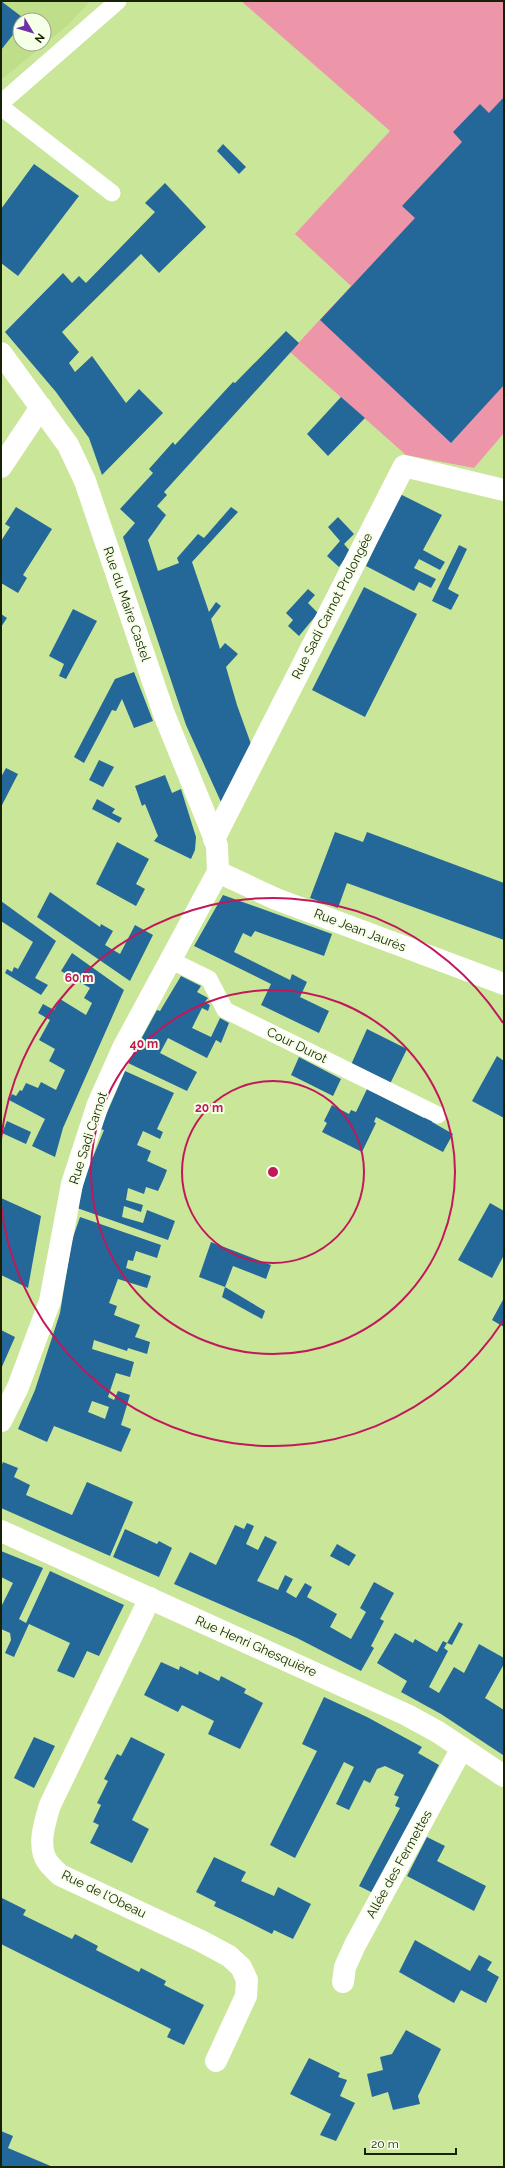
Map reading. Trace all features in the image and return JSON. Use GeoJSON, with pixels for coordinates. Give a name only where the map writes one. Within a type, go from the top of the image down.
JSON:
{"type":"FeatureCollection","features":[{"type":"Feature","properties":{"kind":"street","name":"Rue du Maire Castel"},"geometry":{"type":"LineString","coordinates":[[1,353],[68,445],[85,481],[164,714],[214,839],[218,857],[218,872]]}},
{"type":"Feature","properties":{"kind":"street"},"geometry":{"type":"LineString","coordinates":[[1,467],[41,407]]}},
{"type":"Feature","properties":{"kind":"street","name":"Rue Sadi Carnot Prolongée"},"geometry":{"type":"LineString","coordinates":[[214,839],[404,466],[504,490]]}},
{"type":"Feature","properties":{"kind":"street","name":"Rue Sadi Carnot"},"geometry":{"type":"LineString","coordinates":[[1,1421],[18,1387],[50,1301],[72,1184],[98,1104],[123,1048],[218,872]]}},
{"type":"Feature","properties":{"kind":"street","name":"Rue Jean Jaurès"},"geometry":{"type":"LineString","coordinates":[[218,872],[276,899],[504,984]]}},
{"type":"Feature","properties":{"kind":"street","name":"Rue Henri Ghesquière"},"geometry":{"type":"LineString","coordinates":[[1,1530],[400,1712],[462,1748],[504,1776]]}},
{"type":"Feature","properties":{"kind":"street","name":"Rue de l'Obeau"},"geometry":{"type":"LineString","coordinates":[[150,1598],[50,1805],[44,1826],[42,1846],[47,1861],[60,1875],[201,1941],[229,1956],[241,1967],[247,1980],[246,1996],[216,2061]]}},
{"type":"Feature","properties":{"kind":"street","name":"Allée des Fermettes"},"geometry":{"type":"LineString","coordinates":[[343,1982],[345,1967],[355,1945],[462,1748]]}},
{"type":"Feature","properties":{"kind":"lane"},"geometry":{"type":"LineString","coordinates":[[1,103],[118,1]]}},
{"type":"Feature","properties":{"kind":"lane"},"geometry":{"type":"LineString","coordinates":[[1,107],[112,193]]}},
{"type":"Feature","properties":{"kind":"lane","name":"Cour Durot"},"geometry":{"type":"LineString","coordinates":[[170,960],[209,978],[225,1010],[438,1115]]}},
{"type":"Feature","properties":{"kind":"shaded area"},"geometry":{"type":"Polygon","coordinates":[[[1,1],[90,1],[69,24],[52,38],[52,12],[12,12],[12,52],[35,52],[1,80],[1,1]]]}},
{"type":"Feature","properties":{"kind":"shaded area"},"geometry":{"type":"Polygon","coordinates":[[[241,1],[504,1],[504,433],[474,468],[406,455],[290,352],[351,286],[295,234],[390,131],[241,1]]]}},
{"type":"Feature","properties":{"kind":"building"},"geometry":{"type":"Polygon","coordinates":[[[1,1],[15,12],[12,12],[12,36],[1,50],[1,1]]]}},
{"type":"Feature","properties":{"kind":"building"},"geometry":{"type":"Polygon","coordinates":[[[504,97],[504,385],[451,443],[320,320],[415,218],[402,206],[462,142],[453,132],[480,104],[489,113],[504,97]]]}},
{"type":"Feature","properties":{"kind":"building"},"geometry":{"type":"Polygon","coordinates":[[[223,144],[246,167],[239,174],[217,151],[223,144]]]}},
{"type":"Feature","properties":{"kind":"building"},"geometry":{"type":"Polygon","coordinates":[[[34,164],[79,196],[18,276],[1,263],[1,209],[34,164]]]}},
{"type":"Feature","properties":{"kind":"building"},"geometry":{"type":"Polygon","coordinates":[[[165,183],[206,227],[159,273],[141,254],[62,332],[79,352],[69,363],[75,372],[92,356],[126,403],[139,389],[163,413],[102,475],[89,438],[56,392],[5,332],[63,273],[72,283],[79,276],[86,283],[155,212],[145,203],[165,183]]]}},
{"type":"Feature","properties":{"kind":"building"},"geometry":{"type":"Polygon","coordinates":[[[286,331],[299,343],[164,492],[167,495],[157,506],[166,515],[148,540],[158,571],[179,563],[177,558],[198,534],[204,538],[231,507],[238,512],[192,562],[209,612],[216,602],[221,606],[211,619],[220,649],[225,643],[238,654],[226,667],[237,705],[251,744],[221,802],[186,725],[123,537],[135,523],[120,509],[153,473],[149,469],[173,442],[175,445],[233,382],[235,383],[286,331]]]}},
{"type":"Feature","properties":{"kind":"building"},"geometry":{"type":"Polygon","coordinates":[[[341,397],[365,418],[328,456],[307,434],[341,397]]]}},
{"type":"Feature","properties":{"kind":"building"},"geometry":{"type":"Polygon","coordinates":[[[400,494],[442,515],[423,550],[445,562],[440,570],[419,559],[414,568],[436,579],[431,588],[419,582],[414,591],[366,566],[400,494]]]}},
{"type":"Feature","properties":{"kind":"building"},"geometry":{"type":"Polygon","coordinates":[[[16,507],[52,529],[23,575],[27,578],[18,593],[1,583],[1,541],[10,527],[5,524],[16,507]]]}},
{"type":"Feature","properties":{"kind":"building"},"geometry":{"type":"Polygon","coordinates":[[[338,517],[354,534],[344,544],[350,551],[339,567],[327,556],[340,541],[328,527],[338,517]]]}},
{"type":"Feature","properties":{"kind":"building"},"geometry":{"type":"Polygon","coordinates":[[[459,545],[467,549],[448,589],[459,595],[451,610],[432,601],[459,545]]]}},
{"type":"Feature","properties":{"kind":"building"},"geometry":{"type":"Polygon","coordinates":[[[364,587],[417,614],[365,717],[312,690],[364,587]]]}},
{"type":"Feature","properties":{"kind":"building"},"geometry":{"type":"Polygon","coordinates":[[[308,589],[315,595],[308,603],[318,613],[299,636],[288,626],[293,620],[286,613],[308,589]]]}},
{"type":"Feature","properties":{"kind":"building"},"geometry":{"type":"Polygon","coordinates":[[[73,609],[97,621],[66,679],[59,676],[64,664],[49,656],[73,609]]]}},
{"type":"Feature","properties":{"kind":"building"},"geometry":{"type":"Polygon","coordinates":[[[1,614],[7,618],[1,627],[1,614]]]}},
{"type":"Feature","properties":{"kind":"building"},"geometry":{"type":"Polygon","coordinates":[[[134,672],[153,721],[134,728],[122,699],[116,711],[112,710],[84,763],[74,757],[115,679],[134,672]]]}},
{"type":"Feature","properties":{"kind":"building"},"geometry":{"type":"Polygon","coordinates":[[[99,760],[114,767],[103,787],[89,780],[99,760]]]}},
{"type":"Feature","properties":{"kind":"building"},"geometry":{"type":"Polygon","coordinates":[[[6,768],[18,774],[1,807],[1,777],[6,768]]]}},
{"type":"Feature","properties":{"kind":"building"},"geometry":{"type":"Polygon","coordinates":[[[165,775],[172,793],[181,789],[196,837],[195,850],[191,859],[154,841],[158,836],[145,804],[142,806],[135,786],[165,775]]]}},
{"type":"Feature","properties":{"kind":"building"},"geometry":{"type":"Polygon","coordinates":[[[97,799],[115,809],[112,813],[122,818],[119,823],[92,809],[97,799]]]}},
{"type":"Feature","properties":{"kind":"building"},"geometry":{"type":"Polygon","coordinates":[[[335,832],[363,842],[367,832],[504,883],[504,940],[347,883],[338,908],[310,898],[335,832]]]}},
{"type":"Feature","properties":{"kind":"building"},"geometry":{"type":"Polygon","coordinates":[[[117,842],[149,859],[136,884],[145,889],[136,906],[96,884],[117,842]]]}},
{"type":"Feature","properties":{"kind":"building"},"geometry":{"type":"Polygon","coordinates":[[[50,892],[100,927],[101,924],[113,931],[105,945],[120,954],[135,925],[153,935],[130,981],[37,917],[50,892]]]}},
{"type":"Feature","properties":{"kind":"building"},"geometry":{"type":"Polygon","coordinates":[[[223,895],[332,934],[324,956],[255,931],[251,937],[243,933],[234,952],[290,980],[292,974],[307,982],[300,997],[329,1011],[319,1033],[261,1005],[271,984],[194,946],[223,895]]]}},
{"type":"Feature","properties":{"kind":"building"},"geometry":{"type":"Polygon","coordinates":[[[1,901],[56,941],[35,978],[48,985],[41,995],[5,973],[7,969],[12,972],[14,967],[18,969],[33,942],[1,921],[1,901]]]}},
{"type":"Feature","properties":{"kind":"building"},"geometry":{"type":"Polygon","coordinates":[[[72,953],[124,990],[63,1128],[55,1157],[32,1146],[45,1119],[9,1100],[12,1094],[16,1096],[20,1090],[22,1091],[26,1083],[38,1088],[41,1082],[56,1090],[65,1070],[49,1061],[55,1049],[39,1040],[50,1020],[38,1013],[43,1004],[54,1010],[60,999],[86,1015],[92,1003],[84,998],[90,988],[61,971],[72,953]]]}},
{"type":"Feature","properties":{"kind":"building"},"geometry":{"type":"Polygon","coordinates":[[[181,976],[201,986],[197,992],[208,998],[205,1002],[210,1005],[208,1011],[202,1008],[192,1028],[211,1037],[220,1018],[229,1023],[221,1043],[216,1040],[207,1058],[168,1038],[160,1053],[197,1072],[187,1091],[128,1063],[157,1010],[160,1011],[181,976]]]}},
{"type":"Feature","properties":{"kind":"building"},"geometry":{"type":"Polygon","coordinates":[[[367,1029],[407,1049],[389,1086],[350,1067],[367,1029]]]}},
{"type":"Feature","properties":{"kind":"building"},"geometry":{"type":"Polygon","coordinates":[[[497,1056],[504,1061],[504,1118],[472,1101],[497,1056]]]}},
{"type":"Feature","properties":{"kind":"building"},"geometry":{"type":"Polygon","coordinates":[[[299,1057],[341,1079],[333,1096],[291,1075],[299,1057]]]}},
{"type":"Feature","properties":{"kind":"building"},"geometry":{"type":"Polygon","coordinates":[[[125,1071],[174,1093],[157,1129],[163,1132],[160,1139],[143,1131],[137,1145],[151,1151],[147,1161],[167,1170],[164,1178],[158,1191],[146,1187],[144,1194],[128,1188],[126,1200],[143,1205],[141,1212],[124,1206],[122,1217],[143,1223],[147,1210],[175,1221],[168,1240],[77,1208],[91,1156],[93,1157],[104,1130],[100,1129],[125,1071]]]}},
{"type":"Feature","properties":{"kind":"building"},"geometry":{"type":"Polygon","coordinates":[[[367,1089],[424,1118],[425,1116],[433,1120],[432,1122],[453,1134],[443,1152],[376,1117],[374,1122],[376,1123],[362,1152],[322,1132],[327,1123],[324,1121],[332,1105],[349,1114],[351,1110],[356,1112],[367,1089]]]}},
{"type":"Feature","properties":{"kind":"building"},"geometry":{"type":"Polygon","coordinates":[[[7,1121],[31,1132],[26,1144],[2,1133],[7,1121]]]}},
{"type":"Feature","properties":{"kind":"building"},"geometry":{"type":"Polygon","coordinates":[[[1,1198],[41,1216],[28,1288],[1,1275],[1,1198]]]}},
{"type":"Feature","properties":{"kind":"building"},"geometry":{"type":"Polygon","coordinates":[[[490,1203],[504,1211],[504,1255],[492,1278],[458,1260],[490,1203]]]}},
{"type":"Feature","properties":{"kind":"building"},"geometry":{"type":"Polygon","coordinates":[[[80,1217],[161,1245],[157,1258],[136,1251],[133,1261],[128,1260],[126,1268],[151,1276],[147,1288],[118,1279],[109,1303],[117,1306],[114,1315],[140,1325],[135,1337],[150,1342],[147,1354],[128,1348],[127,1351],[94,1340],[92,1349],[134,1362],[130,1377],[116,1373],[108,1397],[114,1400],[118,1391],[130,1395],[121,1425],[131,1429],[121,1452],[54,1426],[47,1442],[18,1429],[35,1390],[60,1313],[72,1240],[80,1217]],[[92,1401],[88,1412],[105,1419],[109,1407],[92,1401]]]}},
{"type":"Feature","properties":{"kind":"building"},"geometry":{"type":"Polygon","coordinates":[[[211,1242],[271,1265],[266,1279],[233,1266],[225,1287],[199,1277],[211,1242]]]}},
{"type":"Feature","properties":{"kind":"building"},"geometry":{"type":"Polygon","coordinates":[[[225,1287],[265,1311],[262,1319],[222,1297],[225,1287]]]}},
{"type":"Feature","properties":{"kind":"building"},"geometry":{"type":"Polygon","coordinates":[[[504,1298],[504,1327],[492,1320],[504,1298]]]}},
{"type":"Feature","properties":{"kind":"building"},"geometry":{"type":"Polygon","coordinates":[[[1,1330],[15,1337],[1,1369],[1,1330]]]}},
{"type":"Feature","properties":{"kind":"building"},"geometry":{"type":"Polygon","coordinates":[[[3,1462],[18,1468],[14,1477],[30,1485],[26,1495],[72,1515],[87,1482],[133,1502],[110,1556],[1,1508],[1,1467],[3,1462]]]}},
{"type":"Feature","properties":{"kind":"building"},"geometry":{"type":"Polygon","coordinates":[[[247,1523],[254,1526],[246,1544],[258,1550],[265,1536],[277,1542],[257,1581],[278,1590],[285,1575],[293,1579],[286,1592],[296,1598],[305,1583],[312,1587],[307,1597],[337,1614],[330,1627],[351,1639],[366,1612],[360,1608],[374,1582],[394,1593],[380,1619],[384,1621],[371,1646],[374,1648],[361,1671],[297,1638],[174,1584],[190,1552],[216,1565],[235,1525],[244,1529],[247,1523]]]}},
{"type":"Feature","properties":{"kind":"building"},"geometry":{"type":"Polygon","coordinates":[[[125,1529],[157,1544],[159,1541],[172,1548],[159,1577],[113,1557],[125,1529]]]}},
{"type":"Feature","properties":{"kind":"building"},"geometry":{"type":"Polygon","coordinates":[[[337,1544],[356,1555],[349,1566],[330,1556],[337,1544]]]}},
{"type":"Feature","properties":{"kind":"building"},"geometry":{"type":"Polygon","coordinates":[[[1,1551],[43,1568],[19,1619],[26,1623],[50,1571],[124,1605],[99,1656],[87,1651],[74,1678],[57,1671],[70,1643],[29,1624],[14,1657],[5,1653],[11,1640],[10,1633],[1,1629],[1,1607],[13,1583],[1,1577],[1,1551]]]}},
{"type":"Feature","properties":{"kind":"building"},"geometry":{"type":"Polygon","coordinates":[[[459,1622],[463,1624],[452,1645],[447,1643],[459,1622]]]}},
{"type":"Feature","properties":{"kind":"building"},"geometry":{"type":"Polygon","coordinates":[[[395,1633],[413,1643],[415,1639],[437,1652],[443,1641],[447,1643],[444,1648],[448,1651],[429,1687],[439,1693],[454,1667],[464,1673],[479,1644],[504,1658],[504,1664],[485,1698],[504,1710],[503,1755],[441,1714],[401,1692],[407,1681],[377,1663],[395,1633]]]}},
{"type":"Feature","properties":{"kind":"building"},"geometry":{"type":"Polygon","coordinates":[[[161,1662],[179,1670],[180,1666],[198,1675],[199,1671],[219,1681],[221,1676],[246,1689],[244,1693],[263,1703],[240,1749],[208,1734],[214,1721],[182,1705],[178,1712],[144,1695],[161,1662]]]}},
{"type":"Feature","properties":{"kind":"building"},"geometry":{"type":"Polygon","coordinates":[[[324,1697],[367,1717],[422,1747],[418,1753],[439,1765],[373,1893],[359,1886],[400,1808],[395,1806],[399,1797],[394,1795],[404,1775],[385,1766],[377,1769],[370,1783],[364,1780],[349,1810],[336,1804],[354,1767],[344,1762],[295,1858],[270,1845],[317,1751],[302,1744],[324,1697]]]}},
{"type":"Feature","properties":{"kind":"building"},"geometry":{"type":"Polygon","coordinates":[[[34,1737],[55,1746],[34,1788],[14,1778],[34,1737]]]}},
{"type":"Feature","properties":{"kind":"building"},"geometry":{"type":"Polygon","coordinates":[[[131,1737],[165,1754],[132,1820],[149,1829],[132,1863],[90,1843],[99,1825],[93,1822],[101,1805],[97,1803],[108,1781],[104,1779],[117,1754],[121,1756],[131,1737]]]}},
{"type":"Feature","properties":{"kind":"building"},"geometry":{"type":"Polygon","coordinates":[[[427,1837],[445,1846],[437,1861],[486,1886],[474,1911],[407,1876],[427,1837]]]}},
{"type":"Feature","properties":{"kind":"building"},"geometry":{"type":"Polygon","coordinates":[[[214,1857],[246,1872],[241,1881],[274,1896],[278,1887],[311,1904],[293,1939],[274,1930],[272,1934],[214,1906],[216,1902],[196,1892],[214,1857]]]}},
{"type":"Feature","properties":{"kind":"building"},"geometry":{"type":"Polygon","coordinates":[[[2,1898],[26,1910],[23,1915],[72,1939],[75,1934],[98,1946],[96,1950],[139,1972],[141,1968],[166,1981],[164,1985],[204,2005],[184,2045],[167,2037],[171,2029],[1,1944],[2,1898]]]}},
{"type":"Feature","properties":{"kind":"building"},"geometry":{"type":"Polygon","coordinates":[[[415,1940],[470,1971],[479,1955],[492,1962],[487,1970],[499,1977],[486,2003],[461,1990],[454,2003],[399,1972],[415,1940]]]}},
{"type":"Feature","properties":{"kind":"building"},"geometry":{"type":"Polygon","coordinates":[[[406,2030],[441,2049],[418,2096],[420,2104],[393,2110],[388,2092],[372,2097],[367,2074],[383,2070],[380,2057],[392,2054],[406,2030]]]}},
{"type":"Feature","properties":{"kind":"building"},"geometry":{"type":"Polygon","coordinates":[[[309,2058],[340,2073],[338,2077],[347,2080],[340,2096],[355,2103],[336,2141],[320,2135],[331,2114],[290,2094],[309,2058]]]}},
{"type":"Feature","properties":{"kind":"building"},"geometry":{"type":"Polygon","coordinates":[[[1,2131],[13,2136],[8,2148],[53,2167],[1,2167],[1,2131]]]}}]}
